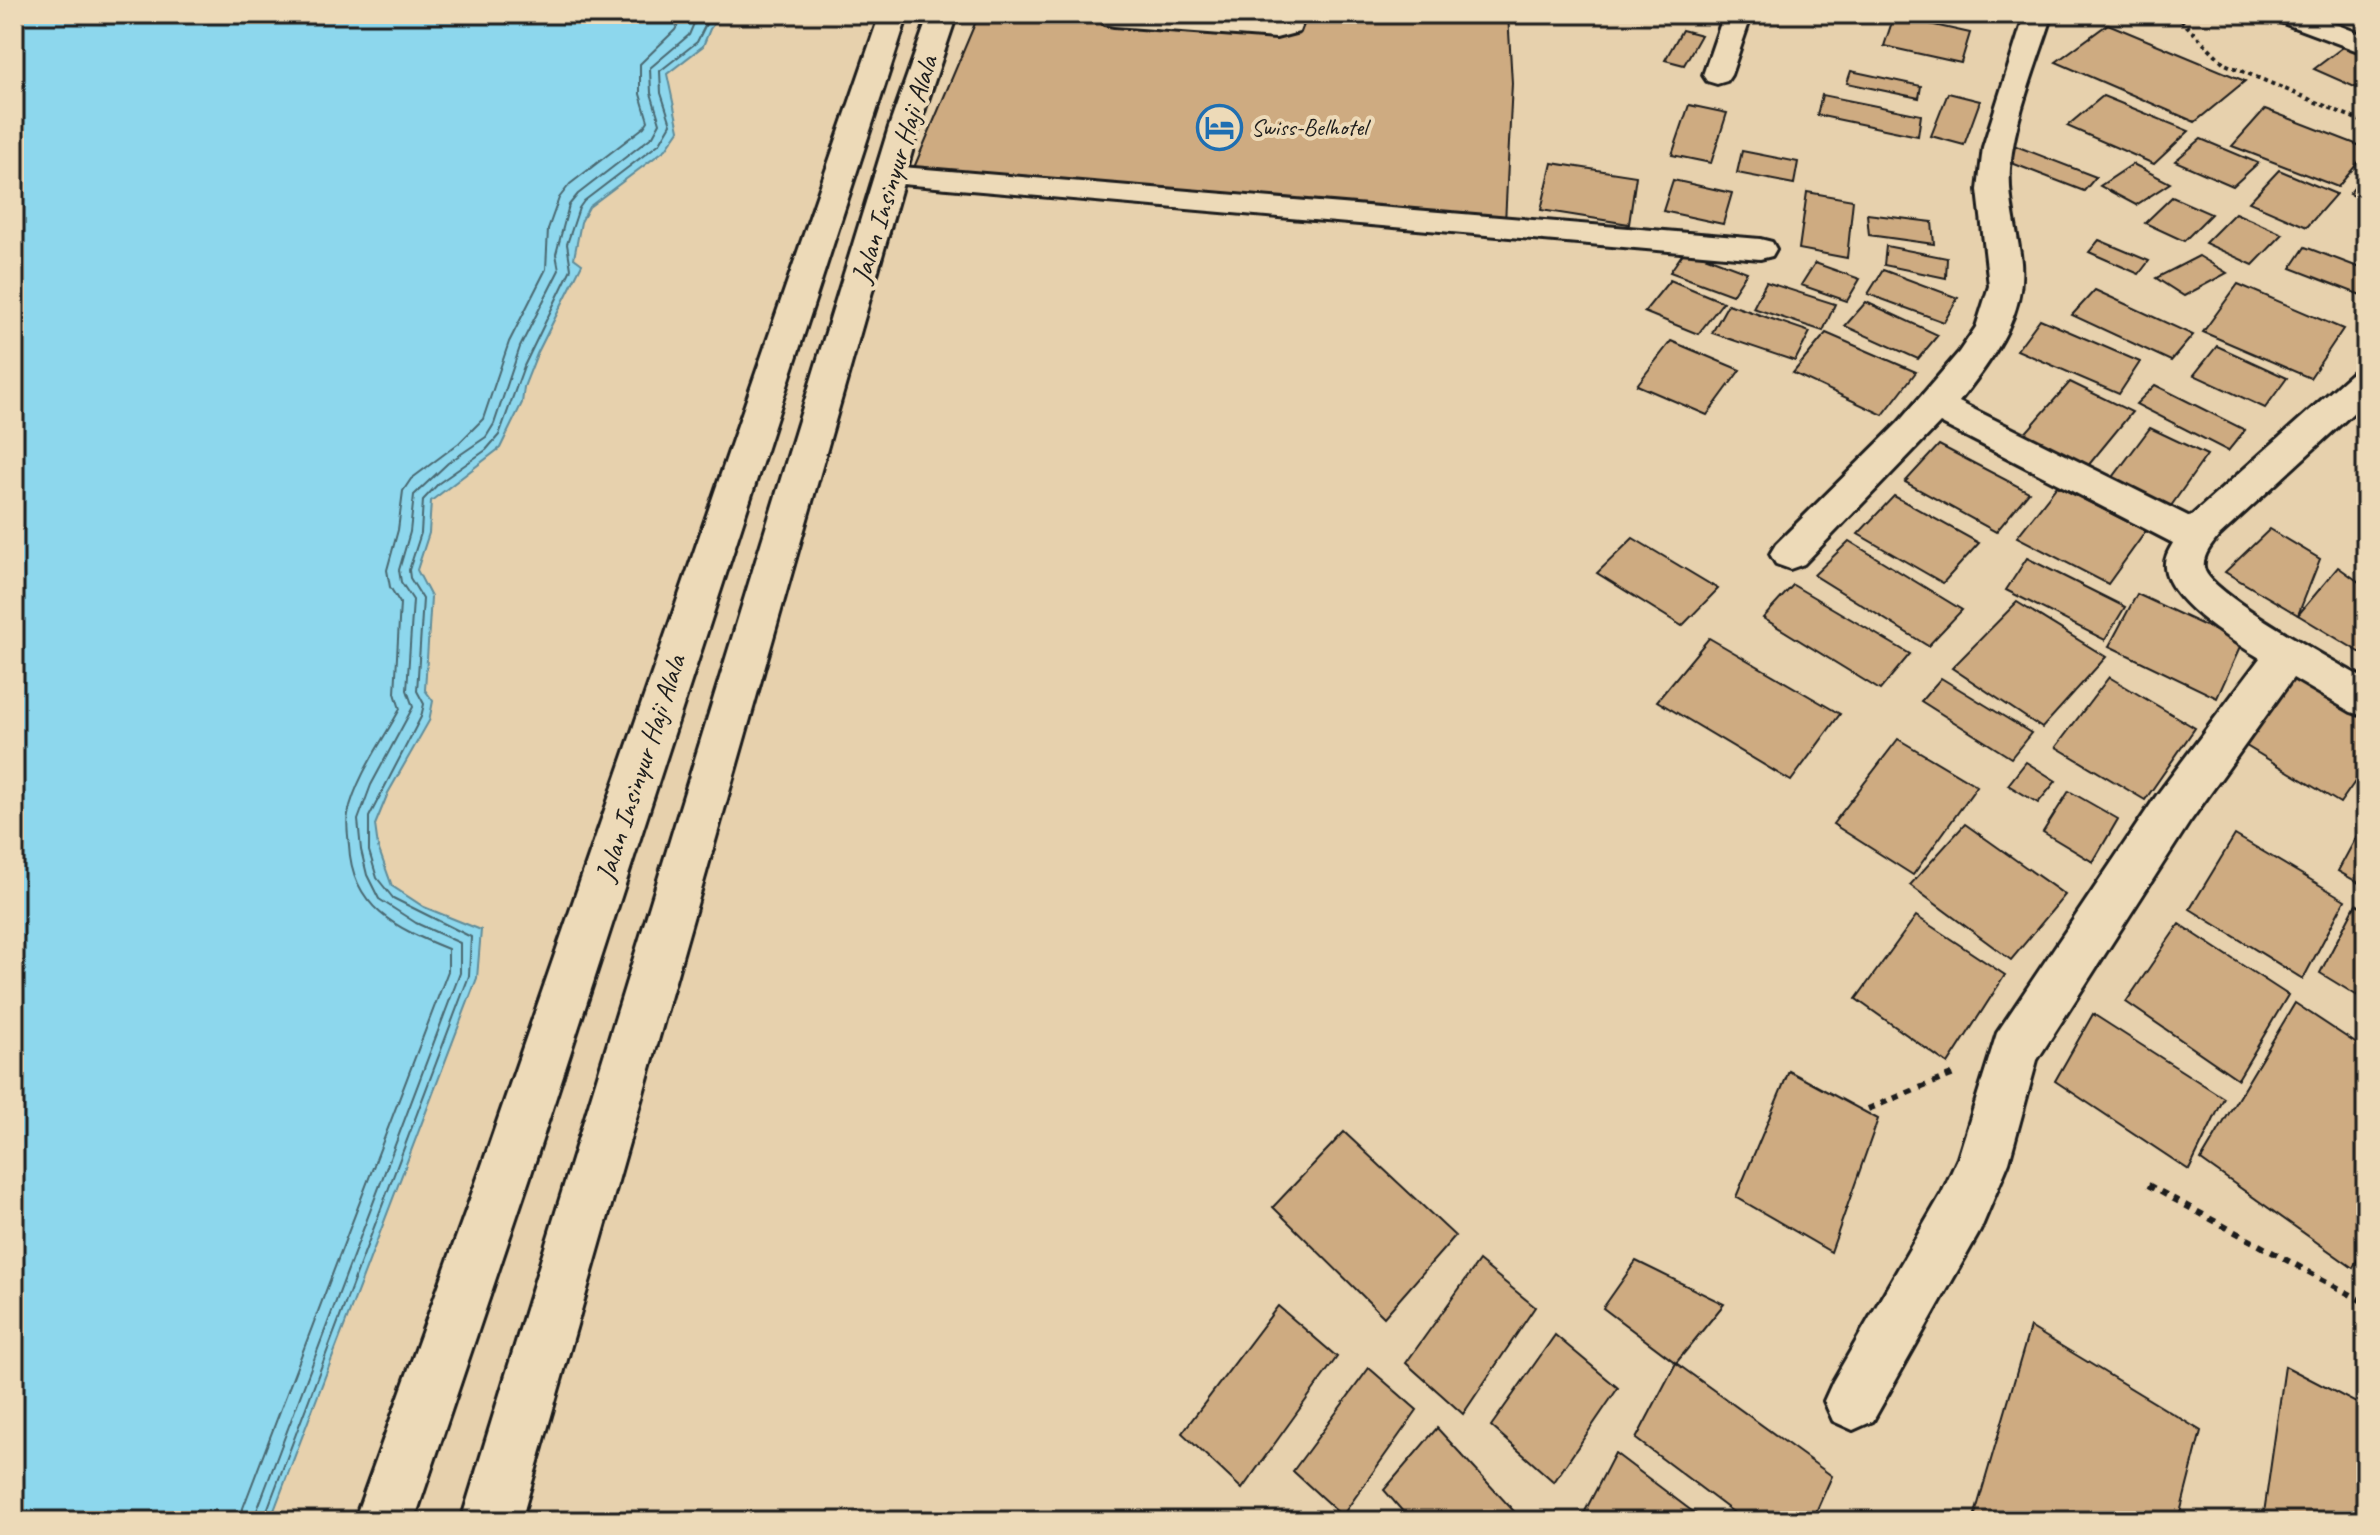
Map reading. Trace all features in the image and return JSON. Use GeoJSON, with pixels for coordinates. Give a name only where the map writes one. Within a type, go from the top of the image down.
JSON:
{"type":"FeatureCollection","features":[{"type":"Feature","properties":{"kind":"street","name":"Jalan Insinyur Haji Alala"},"geometry":{"type":"LineString","coordinates":[[384,1521],[504,1177],[894,14]]}},
{"type":"Feature","properties":{"kind":"street","name":"Jalan Insinyur Haji Alala"},"geometry":{"type":"LineString","coordinates":[[491,1521],[890,175],[943,14]]}},
{"type":"Feature","properties":{"kind":"street"},"geometry":{"type":"LineString","coordinates":[[1114,18],[1276,30],[1289,26],[1292,14]]}},
{"type":"Feature","properties":{"kind":"street"},"geometry":{"type":"LineString","coordinates":[[1717,75],[1738,14]]}},
{"type":"Feature","properties":{"kind":"street"},"geometry":{"type":"LineString","coordinates":[[1790,554],[1934,405],[1965,370],[1991,329],[2003,302],[2006,283],[1994,190],[1999,140],[2039,14]]}},
{"type":"Feature","properties":{"kind":"street"},"geometry":{"type":"LineString","coordinates":[[2285,14],[2366,46]]}},
{"type":"Feature","properties":{"kind":"street"},"geometry":{"type":"LineString","coordinates":[[890,175],[1760,249]]}},
{"type":"Feature","properties":{"kind":"street"},"geometry":{"type":"LineString","coordinates":[[2366,381],[2237,496],[2197,538],[2186,557],[2184,568],[2188,582],[2208,601],[2287,654],[2366,700]]}},
{"type":"Feature","properties":{"kind":"street"},"geometry":{"type":"LineString","coordinates":[[1934,405],[2197,538]]}},
{"type":"Feature","properties":{"kind":"street"},"geometry":{"type":"LineString","coordinates":[[1853,1401],[1961,1212],[1983,1162],[2015,1050],[2173,809],[2287,654]]}},
{"type":"Feature","properties":{"kind":"path"},"geometry":{"type":"LineString","coordinates":[[2175,14],[2225,64],[2366,123]]}},
{"type":"Feature","properties":{"kind":"path"},"geometry":{"type":"LineString","coordinates":[[1868,1109],[2015,1050]]}},
{"type":"Feature","properties":{"kind":"path"},"geometry":{"type":"LineString","coordinates":[[2148,1185],[2366,1303]]}},
{"type":"Feature","properties":{"kind":"water"},"geometry":{"type":"Polygon","coordinates":[[[14,14],[721,14],[703,46],[667,74],[679,130],[666,149],[589,207],[581,222],[574,258],[582,264],[537,354],[524,387],[522,403],[500,448],[431,501],[429,533],[417,570],[431,597],[425,690],[433,701],[429,721],[388,793],[375,825],[378,847],[392,886],[424,907],[481,930],[477,978],[270,1521],[14,1521],[14,14]]]}},
{"type":"Feature","properties":{"kind":"building","name":"Swiss-Belhotel"},"geometry":{"type":"Polygon","coordinates":[[[979,14],[1508,14],[1512,83],[1505,223],[913,170],[979,14]]]}},
{"type":"Feature","properties":{"kind":"building"},"geometry":{"type":"Polygon","coordinates":[[[1894,16],[1970,33],[1961,63],[1884,46],[1894,16]]]}},
{"type":"Feature","properties":{"kind":"building"},"geometry":{"type":"Polygon","coordinates":[[[2108,24],[2245,81],[2195,122],[2056,62],[2108,24]]]}},
{"type":"Feature","properties":{"kind":"building"},"geometry":{"type":"Polygon","coordinates":[[[1682,30],[1701,35],[1684,65],[1665,60],[1682,30]]]}},
{"type":"Feature","properties":{"kind":"building"},"geometry":{"type":"Polygon","coordinates":[[[2346,45],[2366,54],[2366,92],[2314,69],[2346,45]]]}},
{"type":"Feature","properties":{"kind":"building"},"geometry":{"type":"Polygon","coordinates":[[[1851,71],[1921,86],[1919,98],[1847,83],[1851,71]]]}},
{"type":"Feature","properties":{"kind":"building"},"geometry":{"type":"Polygon","coordinates":[[[1948,93],[1980,101],[1964,145],[1931,136],[1948,93]]]}},
{"type":"Feature","properties":{"kind":"building"},"geometry":{"type":"Polygon","coordinates":[[[1822,95],[1921,115],[1918,136],[1817,115],[1822,95]]]}},
{"type":"Feature","properties":{"kind":"building"},"geometry":{"type":"Polygon","coordinates":[[[2103,96],[2189,131],[2154,164],[2067,126],[2103,96]]]}},
{"type":"Feature","properties":{"kind":"building"},"geometry":{"type":"Polygon","coordinates":[[[1689,105],[1727,113],[1711,163],[1672,155],[1689,105]]]}},
{"type":"Feature","properties":{"kind":"building"},"geometry":{"type":"Polygon","coordinates":[[[2265,109],[2366,148],[2366,153],[2338,187],[2232,146],[2265,109]]]}},
{"type":"Feature","properties":{"kind":"building"},"geometry":{"type":"Polygon","coordinates":[[[2201,139],[2258,163],[2233,186],[2175,161],[2201,139]]]}},
{"type":"Feature","properties":{"kind":"building"},"geometry":{"type":"Polygon","coordinates":[[[2016,146],[2096,177],[2084,191],[2004,160],[2016,146]]]}},
{"type":"Feature","properties":{"kind":"building"},"geometry":{"type":"Polygon","coordinates":[[[1742,151],[1798,162],[1794,184],[1737,173],[1742,151]]]}},
{"type":"Feature","properties":{"kind":"building"},"geometry":{"type":"Polygon","coordinates":[[[1552,163],[1636,176],[1629,224],[1541,210],[1552,163]]]}},
{"type":"Feature","properties":{"kind":"building"},"geometry":{"type":"Polygon","coordinates":[[[2133,164],[2170,183],[2136,205],[2100,186],[2133,164]]]}},
{"type":"Feature","properties":{"kind":"building"},"geometry":{"type":"Polygon","coordinates":[[[2279,170],[2336,194],[2307,227],[2249,202],[2279,170]]]}},
{"type":"Feature","properties":{"kind":"building"},"geometry":{"type":"Polygon","coordinates":[[[2366,173],[2366,201],[2349,194],[2366,173]]]}},
{"type":"Feature","properties":{"kind":"building"},"geometry":{"type":"Polygon","coordinates":[[[1673,180],[1732,193],[1723,224],[1663,211],[1673,180]]]}},
{"type":"Feature","properties":{"kind":"building"},"geometry":{"type":"Polygon","coordinates":[[[1807,192],[1853,200],[1847,258],[1799,249],[1807,192]]]}},
{"type":"Feature","properties":{"kind":"building"},"geometry":{"type":"Polygon","coordinates":[[[2172,197],[2211,214],[2184,241],[2145,223],[2172,197]]]}},
{"type":"Feature","properties":{"kind":"building"},"geometry":{"type":"Polygon","coordinates":[[[2235,213],[2283,234],[2253,265],[2205,243],[2235,213]]]}},
{"type":"Feature","properties":{"kind":"building"},"geometry":{"type":"Polygon","coordinates":[[[1867,214],[1932,222],[1934,244],[1869,235],[1867,214]]]}},
{"type":"Feature","properties":{"kind":"building"},"geometry":{"type":"Polygon","coordinates":[[[2099,240],[2149,261],[2139,274],[2089,252],[2099,240]]]}},
{"type":"Feature","properties":{"kind":"building"},"geometry":{"type":"Polygon","coordinates":[[[1886,246],[1947,258],[1946,278],[1884,265],[1886,246]]]}},
{"type":"Feature","properties":{"kind":"building"},"geometry":{"type":"Polygon","coordinates":[[[2305,247],[2366,270],[2366,297],[2291,268],[2305,247]]]}},
{"type":"Feature","properties":{"kind":"building"},"geometry":{"type":"Polygon","coordinates":[[[1686,249],[1747,272],[1732,295],[1670,272],[1686,249]]]}},
{"type":"Feature","properties":{"kind":"building"},"geometry":{"type":"Polygon","coordinates":[[[2199,256],[2227,273],[2184,296],[2156,278],[2199,256]]]}},
{"type":"Feature","properties":{"kind":"building"},"geometry":{"type":"Polygon","coordinates":[[[1815,263],[1860,279],[1847,301],[1801,285],[1815,263]]]}},
{"type":"Feature","properties":{"kind":"building"},"geometry":{"type":"Polygon","coordinates":[[[1883,270],[1958,298],[1944,322],[1868,294],[1883,270]]]}},
{"type":"Feature","properties":{"kind":"building"},"geometry":{"type":"Polygon","coordinates":[[[1670,280],[1723,302],[1698,334],[1644,312],[1670,280]]]}},
{"type":"Feature","properties":{"kind":"building"},"geometry":{"type":"Polygon","coordinates":[[[1766,282],[1835,304],[1823,331],[1753,308],[1766,282]]]}},
{"type":"Feature","properties":{"kind":"building"},"geometry":{"type":"Polygon","coordinates":[[[2238,284],[2343,329],[2310,378],[2203,332],[2238,284]]]}},
{"type":"Feature","properties":{"kind":"building"},"geometry":{"type":"Polygon","coordinates":[[[2095,290],[2193,335],[2171,361],[2072,315],[2095,290]]]}},
{"type":"Feature","properties":{"kind":"building"},"geometry":{"type":"Polygon","coordinates":[[[1866,302],[1938,335],[1918,359],[1845,326],[1866,302]]]}},
{"type":"Feature","properties":{"kind":"building"},"geometry":{"type":"Polygon","coordinates":[[[1728,304],[1810,332],[1795,361],[1712,333],[1728,304]]]}},
{"type":"Feature","properties":{"kind":"building"},"geometry":{"type":"Polygon","coordinates":[[[2040,319],[2140,362],[2119,394],[2017,350],[2040,319]]]}},
{"type":"Feature","properties":{"kind":"building"},"geometry":{"type":"Polygon","coordinates":[[[1826,333],[1916,372],[1883,415],[1793,373],[1826,333]]]}},
{"type":"Feature","properties":{"kind":"building"},"geometry":{"type":"Polygon","coordinates":[[[1671,341],[1740,370],[1707,415],[1637,385],[1671,341]]]}},
{"type":"Feature","properties":{"kind":"building"},"geometry":{"type":"Polygon","coordinates":[[[2217,346],[2287,378],[2265,408],[2194,375],[2217,346]]]}},
{"type":"Feature","properties":{"kind":"building"},"geometry":{"type":"Polygon","coordinates":[[[2070,382],[2132,412],[2078,478],[2015,445],[2070,382]]]}},
{"type":"Feature","properties":{"kind":"building"},"geometry":{"type":"Polygon","coordinates":[[[2155,385],[2245,430],[2228,451],[2136,404],[2155,385]]]}},
{"type":"Feature","properties":{"kind":"building"},"geometry":{"type":"Polygon","coordinates":[[[2150,428],[2207,455],[2166,513],[2108,484],[2150,428]]]}},
{"type":"Feature","properties":{"kind":"building"},"geometry":{"type":"Polygon","coordinates":[[[1939,445],[2029,492],[1996,532],[1905,482],[1939,445]]]}},
{"type":"Feature","properties":{"kind":"building"},"geometry":{"type":"Polygon","coordinates":[[[2057,486],[2146,531],[2108,584],[2017,537],[2057,486]]]}},
{"type":"Feature","properties":{"kind":"building"},"geometry":{"type":"Polygon","coordinates":[[[1894,496],[1979,543],[1943,583],[1858,534],[1894,496]]]}},
{"type":"Feature","properties":{"kind":"building"},"geometry":{"type":"Polygon","coordinates":[[[2270,529],[2320,559],[2298,615],[2225,572],[2270,529]]]}},
{"type":"Feature","properties":{"kind":"building"},"geometry":{"type":"Polygon","coordinates":[[[1633,538],[1718,589],[1682,626],[1597,573],[1633,538]]]}},
{"type":"Feature","properties":{"kind":"building"},"geometry":{"type":"Polygon","coordinates":[[[1849,541],[1962,610],[1928,646],[1814,575],[1849,541]]]}},
{"type":"Feature","properties":{"kind":"building"},"geometry":{"type":"Polygon","coordinates":[[[2027,558],[2125,607],[2105,640],[2006,590],[2027,558]]]}},
{"type":"Feature","properties":{"kind":"building"},"geometry":{"type":"Polygon","coordinates":[[[2338,567],[2366,587],[2366,656],[2298,615],[2338,567]]]}},
{"type":"Feature","properties":{"kind":"building"},"geometry":{"type":"Polygon","coordinates":[[[1793,585],[1910,654],[1880,690],[1763,618],[1793,585]]]}},
{"type":"Feature","properties":{"kind":"building"},"geometry":{"type":"Polygon","coordinates":[[[2137,594],[2242,643],[2217,698],[2109,646],[2137,594]]]}},
{"type":"Feature","properties":{"kind":"building"},"geometry":{"type":"Polygon","coordinates":[[[2017,602],[2106,657],[2042,728],[1952,668],[2017,602]]]}},
{"type":"Feature","properties":{"kind":"building"},"geometry":{"type":"Polygon","coordinates":[[[1709,638],[1840,714],[1791,781],[1657,701],[1709,638]]]}},
{"type":"Feature","properties":{"kind":"building"},"geometry":{"type":"Polygon","coordinates":[[[2298,674],[2366,714],[2366,766],[2340,803],[2243,744],[2298,674]]]}},
{"type":"Feature","properties":{"kind":"building"},"geometry":{"type":"Polygon","coordinates":[[[2109,677],[2195,728],[2145,800],[2056,747],[2109,677]]]}},
{"type":"Feature","properties":{"kind":"building"},"geometry":{"type":"Polygon","coordinates":[[[1941,678],[2031,733],[2011,758],[1921,701],[1941,678]]]}},
{"type":"Feature","properties":{"kind":"building"},"geometry":{"type":"Polygon","coordinates":[[[1898,739],[1977,786],[1913,875],[1833,824],[1898,739]]]}},
{"type":"Feature","properties":{"kind":"building"},"geometry":{"type":"Polygon","coordinates":[[[2026,762],[2056,781],[2038,803],[2008,785],[2026,762]]]}},
{"type":"Feature","properties":{"kind":"building"},"geometry":{"type":"Polygon","coordinates":[[[2069,791],[2118,819],[2093,862],[2043,832],[2069,791]]]}},
{"type":"Feature","properties":{"kind":"building"},"geometry":{"type":"Polygon","coordinates":[[[2366,819],[2366,887],[2338,871],[2366,819]]]}},
{"type":"Feature","properties":{"kind":"building"},"geometry":{"type":"Polygon","coordinates":[[[1965,824],[2065,895],[2011,960],[1910,885],[1965,824]]]}},
{"type":"Feature","properties":{"kind":"building"},"geometry":{"type":"Polygon","coordinates":[[[2235,835],[2345,900],[2303,979],[2190,909],[2235,835]]]}},
{"type":"Feature","properties":{"kind":"building"},"geometry":{"type":"Polygon","coordinates":[[[2356,904],[2366,910],[2366,1001],[2320,973],[2356,904]]]}},
{"type":"Feature","properties":{"kind":"building"},"geometry":{"type":"Polygon","coordinates":[[[1916,916],[2005,975],[1948,1064],[1856,999],[1916,916]]]}},
{"type":"Feature","properties":{"kind":"building"},"geometry":{"type":"Polygon","coordinates":[[[2179,924],[2288,995],[2238,1079],[2126,1002],[2179,924]]]}},
{"type":"Feature","properties":{"kind":"building"},"geometry":{"type":"Polygon","coordinates":[[[2295,1003],[2366,1050],[2366,1242],[2353,1268],[2201,1160],[2295,1003]]]}},
{"type":"Feature","properties":{"kind":"building"},"geometry":{"type":"Polygon","coordinates":[[[2093,1014],[2224,1098],[2189,1170],[2055,1081],[2093,1014]]]}},
{"type":"Feature","properties":{"kind":"building"},"geometry":{"type":"Polygon","coordinates":[[[1789,1071],[1878,1119],[1831,1252],[1736,1197],[1789,1071]]]}},
{"type":"Feature","properties":{"kind":"building"},"geometry":{"type":"Polygon","coordinates":[[[1344,1132],[1455,1236],[1384,1317],[1273,1207],[1344,1132]]]}},
{"type":"Feature","properties":{"kind":"building"},"geometry":{"type":"Polygon","coordinates":[[[1479,1261],[1535,1307],[1463,1414],[1406,1363],[1479,1261]]]}},
{"type":"Feature","properties":{"kind":"building"},"geometry":{"type":"Polygon","coordinates":[[[1636,1261],[1724,1304],[1676,1363],[1603,1308],[1636,1261]]]}},
{"type":"Feature","properties":{"kind":"building"},"geometry":{"type":"Polygon","coordinates":[[[1278,1306],[1337,1357],[1242,1489],[1182,1433],[1278,1306]]]}},
{"type":"Feature","properties":{"kind":"building"},"geometry":{"type":"Polygon","coordinates":[[[2030,1327],[2201,1431],[2178,1521],[1973,1521],[2030,1327]]]}},
{"type":"Feature","properties":{"kind":"building"},"geometry":{"type":"Polygon","coordinates":[[[1555,1335],[1618,1388],[1554,1482],[1491,1426],[1555,1335]]]}},
{"type":"Feature","properties":{"kind":"building"},"geometry":{"type":"Polygon","coordinates":[[[1676,1363],[1832,1476],[1812,1521],[1745,1521],[1636,1439],[1676,1363]]]}},
{"type":"Feature","properties":{"kind":"building"},"geometry":{"type":"Polygon","coordinates":[[[2285,1366],[2366,1408],[2366,1521],[2263,1520],[2285,1366]]]}},
{"type":"Feature","properties":{"kind":"building"},"geometry":{"type":"Polygon","coordinates":[[[1369,1368],[1417,1410],[1342,1516],[1293,1471],[1369,1368]]]}},
{"type":"Feature","properties":{"kind":"building"},"geometry":{"type":"Polygon","coordinates":[[[1437,1428],[1523,1521],[1411,1521],[1384,1490],[1437,1428]]]}},
{"type":"Feature","properties":{"kind":"building"},"geometry":{"type":"Polygon","coordinates":[[[1615,1453],[1705,1521],[1580,1521],[1615,1453]]]}},
{"type":"Feature","properties":{"kind":"place","name":"Swiss-Belhotel"},"geometry":{"type":"Point","coordinates":[1220,127]}}]}
